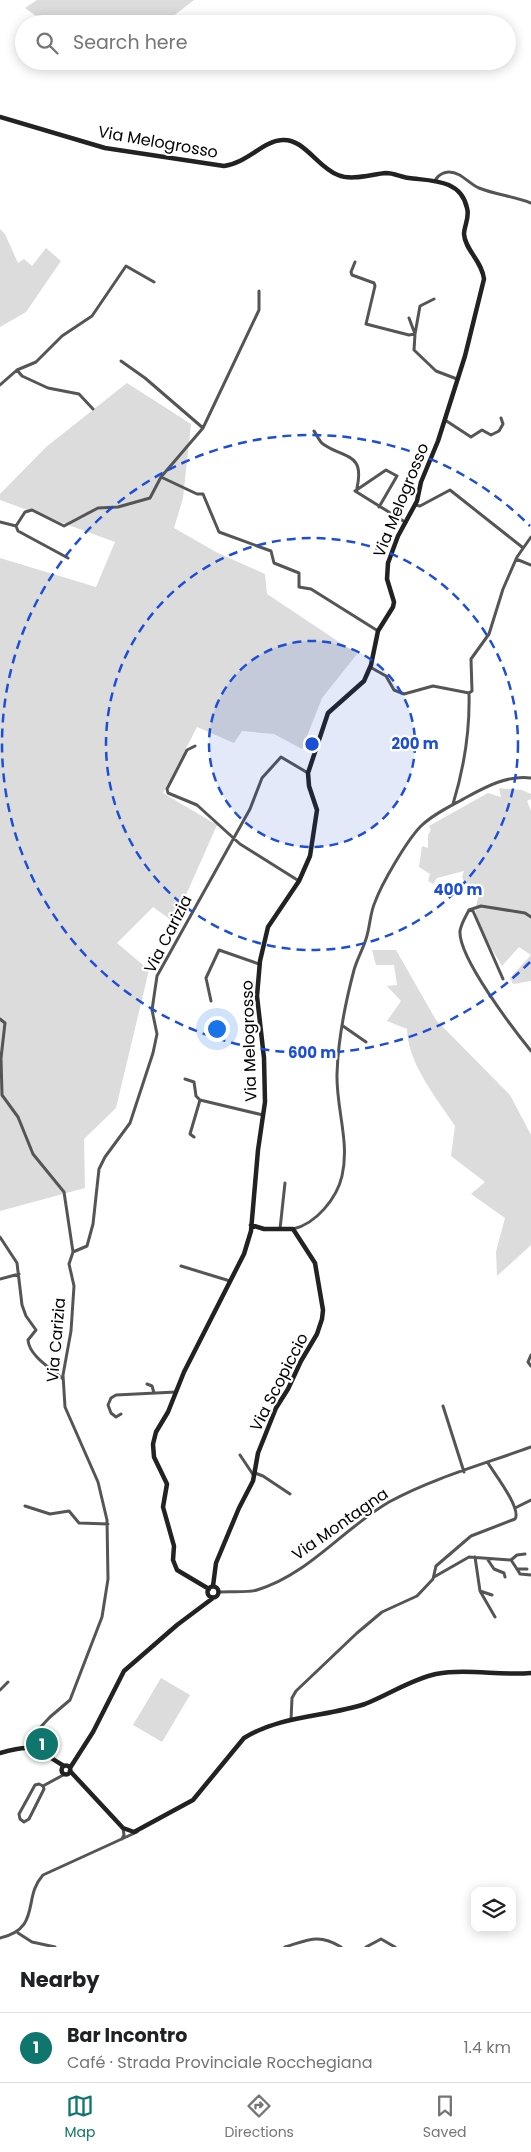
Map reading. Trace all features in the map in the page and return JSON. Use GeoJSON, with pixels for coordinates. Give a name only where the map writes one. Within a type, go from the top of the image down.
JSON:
{"type":"FeatureCollection","features":[{"type":"Feature","properties":{"kind":"street","name":"Via Melogrosso"},"geometry":{"type":"LineString","coordinates":[[0,117],[104,148],[224,166],[236,165],[278,140],[288,139],[326,170],[340,177],[389,173],[408,178],[436,179],[449,184],[459,193],[467,208],[464,234],[483,270],[484,279],[445,420],[415,506],[405,522],[388,563],[387,580],[394,602],[393,607],[378,631],[370,667],[364,680],[356,690],[343,698],[328,713],[308,772],[309,786],[317,810],[310,856],[299,881],[268,927],[259,964],[257,996],[264,1058],[263,1116],[258,1150],[252,1225],[248,1243],[156,1432],[153,1444],[154,1456],[167,1484],[163,1507],[174,1546],[173,1560],[177,1570],[219,1592]]}},
{"type":"Feature","properties":{"kind":"street"},"geometry":{"type":"LineString","coordinates":[[436,179],[447,172],[456,173],[476,188],[515,196],[531,203]]}},
{"type":"Feature","properties":{"kind":"street"},"geometry":{"type":"LineString","coordinates":[[355,262],[351,272],[352,275],[374,283],[375,286],[366,324],[409,335],[415,334]]}},
{"type":"Feature","properties":{"kind":"street"},"geometry":{"type":"LineString","coordinates":[[0,386],[17,370],[36,362],[62,336],[92,316],[126,266],[154,282]]}},
{"type":"Feature","properties":{"kind":"street"},"geometry":{"type":"LineString","coordinates":[[16,526],[25,512],[32,510],[64,526],[98,508],[118,507],[150,498],[161,477],[202,428],[259,310],[259,290]]}},
{"type":"Feature","properties":{"kind":"street"},"geometry":{"type":"LineString","coordinates":[[434,299],[420,306],[414,350],[436,372],[457,379]]}},
{"type":"Feature","properties":{"kind":"street"},"geometry":{"type":"LineString","coordinates":[[409,318],[415,334]]}},
{"type":"Feature","properties":{"kind":"street"},"geometry":{"type":"LineString","coordinates":[[121,361],[145,378],[202,428]]}},
{"type":"Feature","properties":{"kind":"street"},"geometry":{"type":"LineString","coordinates":[[17,370],[22,376],[48,388],[79,394],[93,409]]}},
{"type":"Feature","properties":{"kind":"street"},"geometry":{"type":"LineString","coordinates":[[445,420],[472,438],[482,430],[492,434],[499,431],[503,424],[501,418]]}},
{"type":"Feature","properties":{"kind":"street"},"geometry":{"type":"LineString","coordinates":[[314,431],[321,443],[347,454],[358,467],[360,474],[355,490],[405,522]]}},
{"type":"Feature","properties":{"kind":"street"},"geometry":{"type":"LineString","coordinates":[[357,488],[386,470],[397,476],[379,507]]}},
{"type":"Feature","properties":{"kind":"street"},"geometry":{"type":"LineString","coordinates":[[161,477],[197,494],[203,494],[220,532],[271,551],[274,563],[299,573],[299,586],[311,589],[378,631]]}},
{"type":"Feature","properties":{"kind":"street"},"geometry":{"type":"LineString","coordinates":[[415,506],[420,506],[450,490],[522,547]]}},
{"type":"Feature","properties":{"kind":"street"},"geometry":{"type":"LineString","coordinates":[[0,522],[16,526]]}},
{"type":"Feature","properties":{"kind":"street"},"geometry":{"type":"LineString","coordinates":[[16,526],[18,531],[68,558]]}},
{"type":"Feature","properties":{"kind":"street"},"geometry":{"type":"LineString","coordinates":[[453,805],[460,782],[466,744],[468,693],[472,691],[471,659],[489,634],[503,589],[522,547],[531,537]]}},
{"type":"Feature","properties":{"kind":"street"},"geometry":{"type":"LineString","coordinates":[[516,559],[531,565]]}},
{"type":"Feature","properties":{"kind":"street"},"geometry":{"type":"LineString","coordinates":[[370,667],[386,676],[394,690],[404,694],[433,686],[468,693]]}},
{"type":"Feature","properties":{"kind":"street"},"geometry":{"type":"LineString","coordinates":[[195,746],[187,750],[166,789],[168,793],[197,805],[217,821],[233,839],[299,881]]}},
{"type":"Feature","properties":{"kind":"street","name":"Via Carizia"},"geometry":{"type":"LineString","coordinates":[[31,1747],[36,1732],[50,1716],[70,1700],[102,1616],[108,1579],[108,1524],[98,1482],[65,1407],[64,1364],[70,1345],[74,1286],[69,1264],[72,1252],[87,1246],[93,1224],[100,1169],[105,1157],[130,1123],[153,1053],[157,1034],[152,1010],[157,976],[250,810],[262,778],[281,757],[308,772]]}},
{"type":"Feature","properties":{"kind":"street"},"geometry":{"type":"LineString","coordinates":[[252,1225],[264,1229],[280,1230],[293,1229],[308,1223],[320,1213],[338,1188],[342,1174],[345,1143],[337,1075],[340,1036],[354,970],[366,938],[374,902],[401,854],[418,829],[453,805],[496,783],[517,776],[531,778]]}},
{"type":"Feature","properties":{"kind":"street"},"geometry":{"type":"LineString","coordinates":[[531,918],[525,914],[481,906],[469,910],[460,930],[464,950],[489,993],[531,1051]]}},
{"type":"Feature","properties":{"kind":"street"},"geometry":{"type":"LineString","coordinates":[[469,910],[473,912],[503,978]]}},
{"type":"Feature","properties":{"kind":"street"},"geometry":{"type":"LineString","coordinates":[[211,1000],[206,978],[219,950],[259,964]]}},
{"type":"Feature","properties":{"kind":"street"},"geometry":{"type":"LineString","coordinates":[[0,1019],[5,1023],[1,1058],[2,1095],[18,1117],[33,1154],[64,1192],[72,1252]]}},
{"type":"Feature","properties":{"kind":"street"},"geometry":{"type":"LineString","coordinates":[[343,1026],[366,1042]]}},
{"type":"Feature","properties":{"kind":"street"},"geometry":{"type":"LineString","coordinates":[[185,1079],[194,1082],[196,1096],[200,1100],[263,1116]]}},
{"type":"Feature","properties":{"kind":"street"},"geometry":{"type":"LineString","coordinates":[[194,1137],[190,1134],[200,1100]]}},
{"type":"Feature","properties":{"kind":"street"},"geometry":{"type":"LineString","coordinates":[[280,1230],[285,1183]]}},
{"type":"Feature","properties":{"kind":"street","name":"Via Scopiccio"},"geometry":{"type":"LineString","coordinates":[[211,1588],[216,1563],[254,1474],[258,1453],[276,1408],[317,1334],[322,1319],[323,1310],[315,1263],[293,1229]]}},
{"type":"Feature","properties":{"kind":"street"},"geometry":{"type":"LineString","coordinates":[[0,1237],[17,1264],[22,1305],[26,1316],[36,1330],[28,1340],[29,1346],[40,1359],[64,1380]]}},
{"type":"Feature","properties":{"kind":"street"},"geometry":{"type":"LineString","coordinates":[[181,1266],[230,1281]]}},
{"type":"Feature","properties":{"kind":"street"},"geometry":{"type":"LineString","coordinates":[[0,1279],[19,1274]]}},
{"type":"Feature","properties":{"kind":"street"},"geometry":{"type":"LineString","coordinates":[[531,1355],[528,1362],[531,1366]]}},
{"type":"Feature","properties":{"kind":"street"},"geometry":{"type":"LineString","coordinates":[[147,1384],[152,1386],[154,1393]]}},
{"type":"Feature","properties":{"kind":"street"},"geometry":{"type":"LineString","coordinates":[[121,1414],[116,1417],[111,1413],[108,1405],[111,1398],[116,1394],[127,1397],[177,1392]]}},
{"type":"Feature","properties":{"kind":"street"},"geometry":{"type":"LineString","coordinates":[[444,1406],[464,1472]]}},
{"type":"Feature","properties":{"kind":"street","name":"Via Montagna"},"geometry":{"type":"LineString","coordinates":[[219,1592],[256,1591],[278,1582],[296,1572],[388,1503],[531,1447]]}},
{"type":"Feature","properties":{"kind":"street"},"geometry":{"type":"LineString","coordinates":[[240,1455],[254,1474],[264,1476],[290,1494]]}},
{"type":"Feature","properties":{"kind":"street"},"geometry":{"type":"LineString","coordinates":[[434,1577],[436,1566],[470,1536],[515,1519],[518,1516],[488,1463]]}},
{"type":"Feature","properties":{"kind":"street"},"geometry":{"type":"LineString","coordinates":[[515,1508],[531,1500]]}},
{"type":"Feature","properties":{"kind":"street"},"geometry":{"type":"LineString","coordinates":[[25,1506],[50,1514],[69,1511],[79,1523],[108,1524]]}},
{"type":"Feature","properties":{"kind":"street"},"geometry":{"type":"LineString","coordinates":[[291,1720],[292,1698],[296,1691],[356,1633],[382,1612],[417,1596],[434,1577],[469,1557],[488,1560],[511,1560],[517,1555],[525,1554]]}},
{"type":"Feature","properties":{"kind":"street"},"geometry":{"type":"LineString","coordinates":[[475,1557],[480,1591],[495,1617]]}},
{"type":"Feature","properties":{"kind":"street"},"geometry":{"type":"LineString","coordinates":[[488,1560],[494,1569],[504,1573],[506,1577]]}},
{"type":"Feature","properties":{"kind":"street"},"geometry":{"type":"LineString","coordinates":[[511,1560],[520,1574],[531,1575]]}},
{"type":"Feature","properties":{"kind":"street"},"geometry":{"type":"LineString","coordinates":[[517,1568],[526,1569]]}},
{"type":"Feature","properties":{"kind":"street"},"geometry":{"type":"LineString","coordinates":[[211,1588],[209,1595],[213,1598]]}},
{"type":"Feature","properties":{"kind":"street"},"geometry":{"type":"LineString","coordinates":[[480,1591],[492,1595]]}},
{"type":"Feature","properties":{"kind":"street"},"geometry":{"type":"LineString","coordinates":[[43,1786],[66,1770],[93,1732],[124,1670],[219,1592]]}},
{"type":"Feature","properties":{"kind":"street"},"geometry":{"type":"LineString","coordinates":[[0,1938],[18,1933],[31,1907],[38,1880],[43,1875],[127,1838],[193,1800],[244,1738],[253,1732],[291,1720],[364,1704],[435,1674],[476,1670],[511,1675],[531,1673]]}},
{"type":"Feature","properties":{"kind":"street"},"geometry":{"type":"LineString","coordinates":[[0,1690],[8,1682]]}},
{"type":"Feature","properties":{"kind":"street"},"geometry":{"type":"LineString","coordinates":[[0,1752],[31,1747],[43,1752],[58,1762],[74,1777],[123,1828],[129,1832],[137,1831]]}},
{"type":"Feature","properties":{"kind":"street"},"geometry":{"type":"LineString","coordinates":[[39,1784],[43,1786],[44,1789],[29,1819],[24,1822],[20,1820],[19,1814],[34,1785],[39,1784]]}},
{"type":"Feature","properties":{"kind":"street"},"geometry":{"type":"LineString","coordinates":[[122,1840],[124,1835],[123,1828]]}},
{"type":"Feature","properties":{"kind":"street"},"geometry":{"type":"LineString","coordinates":[[127,1838],[129,1832]]}},
{"type":"Feature","properties":{"kind":"street"},"geometry":{"type":"LineString","coordinates":[[18,1933],[32,1942],[55,1947]]}},
{"type":"Feature","properties":{"kind":"street"},"geometry":{"type":"LineString","coordinates":[[285,1947],[316,1938],[329,1940],[341,1947]]}},
{"type":"Feature","properties":{"kind":"street"},"geometry":{"type":"LineString","coordinates":[[366,1947],[381,1939],[395,1947]]}},
{"type":"Feature","properties":{"kind":"shaded area"},"geometry":{"type":"Polygon","coordinates":[[[37,0],[194,0],[175,15],[35,15],[25,8],[37,0]]]}},
{"type":"Feature","properties":{"kind":"shaded area"},"geometry":{"type":"Polygon","coordinates":[[[0,229],[5,234],[18,263],[24,259],[32,266],[46,248],[61,261],[26,312],[0,327],[0,229]]]}},
{"type":"Feature","properties":{"kind":"shaded area"},"geometry":{"type":"Polygon","coordinates":[[[127,383],[191,424],[183,498],[174,528],[216,552],[265,574],[267,594],[357,654],[322,698],[302,749],[274,734],[242,731],[234,743],[197,727],[163,793],[217,825],[174,922],[153,907],[117,943],[149,970],[116,1108],[84,1139],[85,1188],[0,1211],[0,558],[96,587],[115,542],[0,500],[0,494],[46,447],[127,383]]]}},
{"type":"Feature","properties":{"kind":"shaded area"},"geometry":{"type":"Polygon","coordinates":[[[499,788],[522,790],[531,794],[531,799],[527,801],[531,811],[531,955],[519,947],[502,966],[486,940],[477,919],[476,909],[480,884],[465,884],[462,877],[464,871],[437,878],[433,884],[428,881],[430,874],[419,867],[422,846],[428,848],[428,835],[431,830],[429,826],[488,793],[501,797],[499,788]]]}},
{"type":"Feature","properties":{"kind":"shaded area"},"geometry":{"type":"Polygon","coordinates":[[[372,950],[396,950],[436,1020],[510,1095],[531,1135],[531,1245],[497,1276],[496,1252],[505,1218],[471,1194],[485,1182],[451,1156],[455,1126],[424,1080],[412,1055],[407,1029],[387,1021],[401,1001],[387,986],[397,985],[394,965],[376,965],[372,950]]]}},
{"type":"Feature","properties":{"kind":"shaded area"},"geometry":{"type":"Polygon","coordinates":[[[531,955],[531,981],[513,984],[510,978],[531,955]]]}},
{"type":"Feature","properties":{"kind":"shaded area"},"geometry":{"type":"Polygon","coordinates":[[[161,1678],[190,1695],[162,1742],[133,1725],[161,1678]]]}},
{"type":"Feature","properties":{"kind":"place","name":"Bar Incontro"},"geometry":{"type":"Point","coordinates":[42,1744]}}]}
